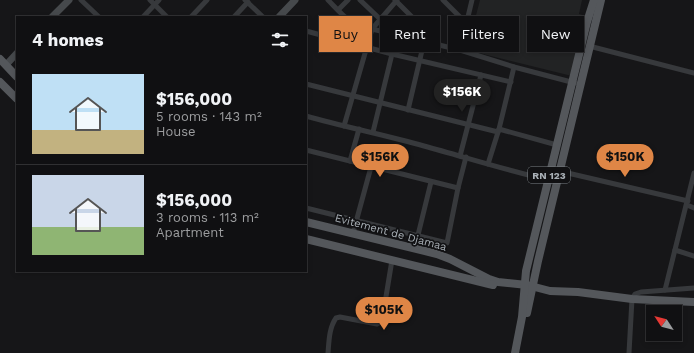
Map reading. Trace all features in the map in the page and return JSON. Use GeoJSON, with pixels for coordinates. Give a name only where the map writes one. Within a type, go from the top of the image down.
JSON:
{"type":"FeatureCollection","features":[{"type":"Feature","properties":{"kind":"main road","name":"RN 123"},"geometry":{"type":"LineString","coordinates":[[516,353],[522,317],[538,261],[557,182],[588,19],[594,0]]}},
{"type":"Feature","properties":{"kind":"main road","name":"RN 123"},"geometry":{"type":"LineString","coordinates":[[520,353],[529,290],[526,271],[557,144],[589,46],[600,0]]}},
{"type":"Feature","properties":{"kind":"main road"},"geometry":{"type":"LineString","coordinates":[[3,62],[16,76]]}},
{"type":"Feature","properties":{"kind":"main road"},"geometry":{"type":"LineString","coordinates":[[0,82],[16,98]]}},
{"type":"Feature","properties":{"kind":"main road","name":"Evitement de Djamaa"},"geometry":{"type":"LineString","coordinates":[[307,222],[444,257],[495,282],[529,290]]}},
{"type":"Feature","properties":{"kind":"main road","name":"Evitement de Djamaa"},"geometry":{"type":"LineString","coordinates":[[307,239],[392,260],[529,290],[572,292],[632,299],[694,302]]}},
{"type":"Feature","properties":{"kind":"street"},"geometry":{"type":"LineString","coordinates":[[53,16],[69,0]]}},
{"type":"Feature","properties":{"kind":"street"},"geometry":{"type":"LineString","coordinates":[[82,0],[98,16]]}},
{"type":"Feature","properties":{"kind":"street"},"geometry":{"type":"LineString","coordinates":[[150,0],[167,16]]}},
{"type":"Feature","properties":{"kind":"street"},"geometry":{"type":"LineString","coordinates":[[144,16],[159,0]]}},
{"type":"Feature","properties":{"kind":"street"},"geometry":{"type":"LineString","coordinates":[[192,16],[207,0]]}},
{"type":"Feature","properties":{"kind":"street"},"geometry":{"type":"LineString","coordinates":[[281,16],[295,0]]}},
{"type":"Feature","properties":{"kind":"street"},"geometry":{"type":"LineString","coordinates":[[328,0],[345,16]]}},
{"type":"Feature","properties":{"kind":"street"},"geometry":{"type":"LineString","coordinates":[[338,10],[348,0]]}},
{"type":"Feature","properties":{"kind":"street"},"geometry":{"type":"LineString","coordinates":[[360,0],[380,19],[372,28],[380,30]]}},
{"type":"Feature","properties":{"kind":"street"},"geometry":{"type":"LineString","coordinates":[[383,16],[396,0],[441,46],[448,47]]}},
{"type":"Feature","properties":{"kind":"street"},"geometry":{"type":"LineString","coordinates":[[443,0],[459,16]]}},
{"type":"Feature","properties":{"kind":"street"},"geometry":{"type":"LineString","coordinates":[[469,16],[472,0]]}},
{"type":"Feature","properties":{"kind":"street"},"geometry":{"type":"LineString","coordinates":[[235,16],[247,1],[262,16]]}},
{"type":"Feature","properties":{"kind":"street"},"geometry":{"type":"LineString","coordinates":[[307,31],[319,35]]}},
{"type":"Feature","properties":{"kind":"street"},"geometry":{"type":"LineString","coordinates":[[589,46],[694,73]]}},
{"type":"Feature","properties":{"kind":"street"},"geometry":{"type":"LineString","coordinates":[[372,49],[511,82]]}},
{"type":"Feature","properties":{"kind":"street"},"geometry":{"type":"LineString","coordinates":[[344,126],[366,52]]}},
{"type":"Feature","properties":{"kind":"street"},"geometry":{"type":"LineString","coordinates":[[408,110],[422,52]]}},
{"type":"Feature","properties":{"kind":"street"},"geometry":{"type":"LineString","coordinates":[[466,52],[514,67],[576,83]]}},
{"type":"Feature","properties":{"kind":"street"},"geometry":{"type":"LineString","coordinates":[[3,62],[16,54]]}},
{"type":"Feature","properties":{"kind":"street"},"geometry":{"type":"LineString","coordinates":[[373,132],[392,54]]}},
{"type":"Feature","properties":{"kind":"street"},"geometry":{"type":"LineString","coordinates":[[488,164],[499,131],[514,67]]}},
{"type":"Feature","properties":{"kind":"street"},"geometry":{"type":"LineString","coordinates":[[460,156],[481,75]]}},
{"type":"Feature","properties":{"kind":"street"},"geometry":{"type":"LineString","coordinates":[[307,84],[408,110],[557,144]]}},
{"type":"Feature","properties":{"kind":"street"},"geometry":{"type":"LineString","coordinates":[[307,116],[373,132],[557,182]]}},
{"type":"Feature","properties":{"kind":"street"},"geometry":{"type":"LineString","coordinates":[[350,161],[359,129]]}},
{"type":"Feature","properties":{"kind":"street"},"geometry":{"type":"LineString","coordinates":[[307,150],[458,188]]}},
{"type":"Feature","properties":{"kind":"street"},"geometry":{"type":"LineString","coordinates":[[307,208],[447,243],[458,188],[466,158]]}},
{"type":"Feature","properties":{"kind":"street"},"geometry":{"type":"LineString","coordinates":[[353,233],[371,167]]}},
{"type":"Feature","properties":{"kind":"street"},"geometry":{"type":"LineString","coordinates":[[559,171],[687,203],[694,208]]}},
{"type":"Feature","properties":{"kind":"street"},"geometry":{"type":"LineString","coordinates":[[665,290],[694,173]]}},
{"type":"Feature","properties":{"kind":"street"},"geometry":{"type":"LineString","coordinates":[[418,235],[431,182]]}},
{"type":"Feature","properties":{"kind":"street"},"geometry":{"type":"LineString","coordinates":[[675,250],[694,256]]}},
{"type":"Feature","properties":{"kind":"street"},"geometry":{"type":"LineString","coordinates":[[328,353],[332,324],[336,318],[340,317],[377,324],[382,321],[392,260]]}},
{"type":"Feature","properties":{"kind":"street"},"geometry":{"type":"LineString","coordinates":[[629,353],[632,299],[634,295],[639,292],[694,288]]}},
{"type":"Feature","properties":{"kind":"shaded area"},"geometry":{"type":"Polygon","coordinates":[[[480,0],[582,0],[579,14],[586,16],[584,25],[584,16],[527,16],[527,52],[578,52],[572,76],[475,52],[519,52],[519,16],[476,16],[480,0]]]}}]}
